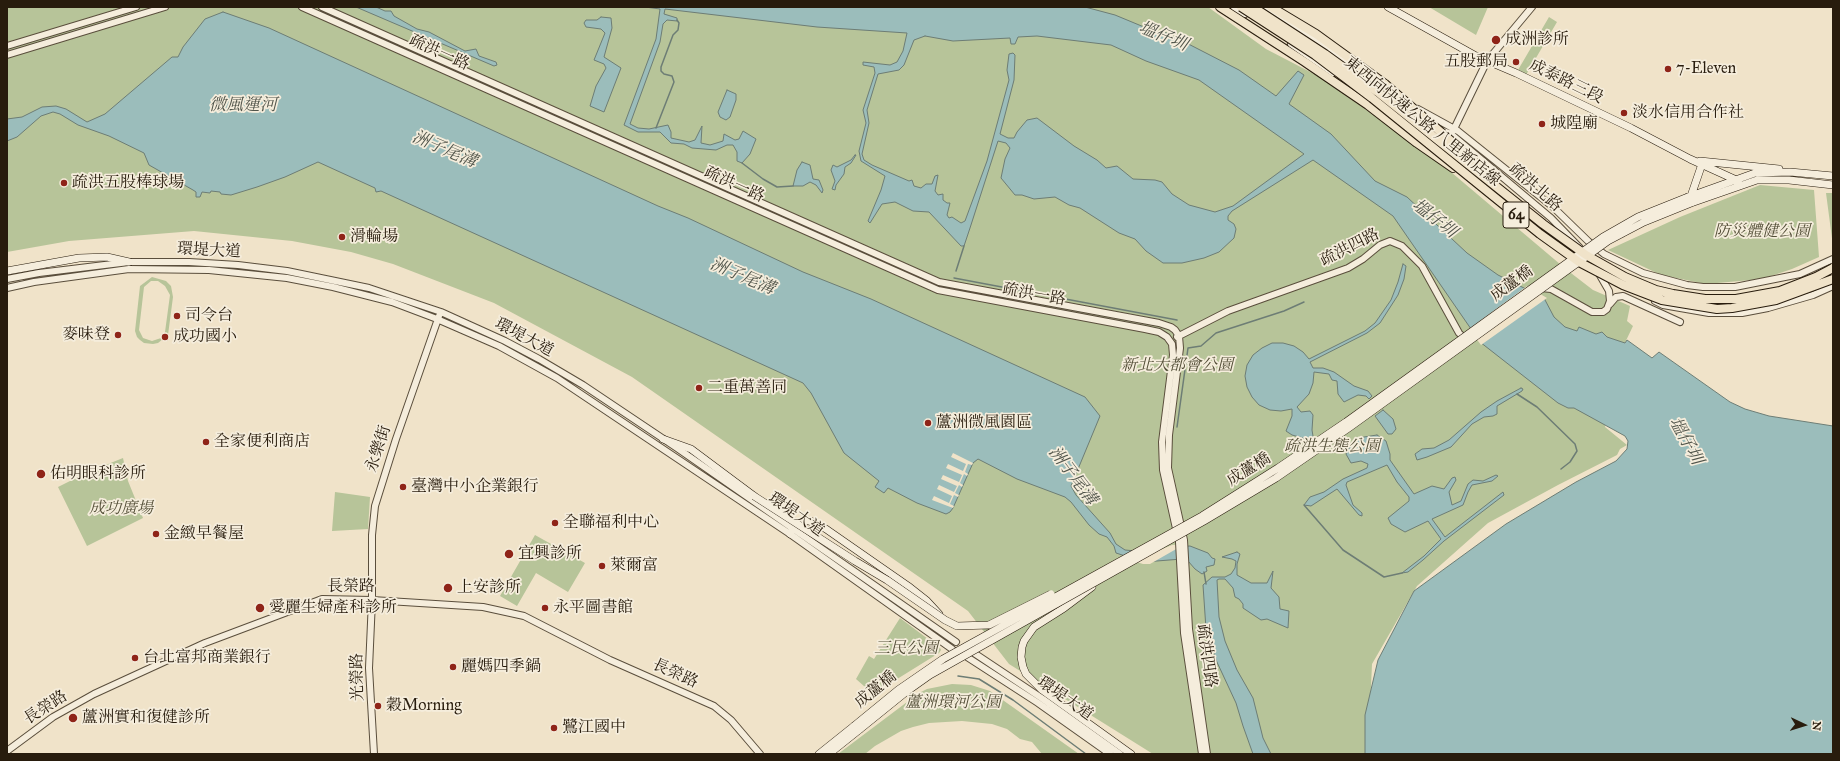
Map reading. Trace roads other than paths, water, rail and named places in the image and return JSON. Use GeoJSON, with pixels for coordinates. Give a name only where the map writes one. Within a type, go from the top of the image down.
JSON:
{"type":"FeatureCollection","features":[{"type":"Feature","properties":{"kind":"highway"},"geometry":{"type":"LineString","coordinates":[[1220,7],[1356,96],[1417,143],[1475,183]]}},
{"type":"Feature","properties":{"kind":"highway","name":"東西向快速公路 八里新店線"},"geometry":{"type":"LineString","coordinates":[[1241,7],[1315,56],[1372,98],[1475,183],[1540,234],[1579,262],[1623,286],[1662,300],[1702,307],[1732,308],[1776,300],[1833,279]]}},
{"type":"Feature","properties":{"kind":"highway","name":"東西向快速公路 八里新店線"},"geometry":{"type":"LineString","coordinates":[[1253,7],[1325,54],[1378,93],[1543,224],[1609,269],[1656,290],[1705,299],[1736,299],[1780,291],[1816,277],[1833,268]]}},
{"type":"Feature","properties":{"kind":"highway"},"geometry":{"type":"LineString","coordinates":[[1271,7],[1316,34],[1385,84],[1486,171],[1507,194]]}},
{"type":"Feature","properties":{"kind":"main road","name":"成泰路三段"},"geometry":{"type":"LineString","coordinates":[[1388,7],[1487,61],[1631,128],[1734,180],[1741,185]]}},
{"type":"Feature","properties":{"kind":"main road"},"geometry":{"type":"LineString","coordinates":[[1690,159],[1718,164],[1790,170],[1812,174]]}},
{"type":"Feature","properties":{"kind":"main road"},"geometry":{"type":"LineString","coordinates":[[1690,199],[1702,164]]}},
{"type":"Feature","properties":{"kind":"main road"},"geometry":{"type":"LineString","coordinates":[[1690,199],[1734,180],[1755,173],[1833,176]]}},
{"type":"Feature","properties":{"kind":"main road"},"geometry":{"type":"LineString","coordinates":[[1690,199],[1758,180],[1790,180],[1833,184]]}},
{"type":"Feature","properties":{"kind":"main road","name":"成蘆橋"},"geometry":{"type":"LineString","coordinates":[[856,728],[898,690],[943,659],[1202,516],[1278,468],[1346,422],[1603,237],[1638,217],[1690,199]]}},
{"type":"Feature","properties":{"kind":"main road","name":"成蘆橋"},"geometry":{"type":"LineString","coordinates":[[856,728],[930,675],[1106,577],[1276,478],[1350,427],[1608,241],[1690,199]]}},
{"type":"Feature","properties":{"kind":"main road"},"geometry":{"type":"LineString","coordinates":[[7,271],[79,258],[107,257],[129,262]]}},
{"type":"Feature","properties":{"kind":"main road"},"geometry":{"type":"LineString","coordinates":[[664,439],[691,450],[754,496],[887,580],[945,620],[957,626],[989,625],[1115,564]]}},
{"type":"Feature","properties":{"kind":"main road"},"geometry":{"type":"LineString","coordinates":[[791,531],[796,523],[805,520],[813,522],[826,529],[908,586],[926,600],[945,620]]}},
{"type":"Feature","properties":{"kind":"main road"},"geometry":{"type":"LineString","coordinates":[[1106,577],[1034,627],[1024,641],[1021,657],[1026,674],[1042,690],[1131,754]]}},
{"type":"Feature","properties":{"kind":"main road"},"geometry":{"type":"LineString","coordinates":[[819,754],[856,728]]}},
{"type":"Feature","properties":{"kind":"main road"},"geometry":{"type":"LineString","coordinates":[[829,754],[856,728]]}},
{"type":"Feature","properties":{"kind":"street"},"geometry":{"type":"LineString","coordinates":[[7,46],[136,7]]}},
{"type":"Feature","properties":{"kind":"street"},"geometry":{"type":"LineString","coordinates":[[7,55],[165,7]]}},
{"type":"Feature","properties":{"kind":"street","name":"疏洪一路"},"geometry":{"type":"LineString","coordinates":[[302,7],[938,290],[1152,330],[1163,334],[1170,341]]}},
{"type":"Feature","properties":{"kind":"street","name":"疏洪一路"},"geometry":{"type":"LineString","coordinates":[[322,7],[939,282],[1159,323],[1171,327],[1179,336]]}},
{"type":"Feature","properties":{"kind":"street","name":"疏洪北路"},"geometry":{"type":"LineString","coordinates":[[1234,7],[1271,30],[1372,100],[1453,131],[1551,218],[1612,281],[1663,305],[1709,314],[1742,313],[1768,308],[1813,295],[1833,286]]}},
{"type":"Feature","properties":{"kind":"street","name":"疏洪北路"},"geometry":{"type":"LineString","coordinates":[[1263,7],[1338,56],[1390,94],[1453,131],[1554,207],[1588,242],[1604,254],[1643,273],[1687,285],[1703,287],[1735,287],[1800,274],[1833,259]]}},
{"type":"Feature","properties":{"kind":"street"},"geometry":{"type":"LineString","coordinates":[[1453,131],[1487,61],[1532,7]]}},
{"type":"Feature","properties":{"kind":"street","name":"疏洪四路"},"geometry":{"type":"LineString","coordinates":[[1170,341],[1228,311],[1348,268],[1363,259],[1380,245],[1390,241],[1402,246],[1417,260],[1428,275],[1459,333],[1464,337],[1470,336],[1533,290],[1544,288],[1551,289],[1592,312],[1603,312],[1609,305]]}},
{"type":"Feature","properties":{"kind":"street"},"geometry":{"type":"LineString","coordinates":[[1590,258],[1609,291],[1609,305]]}},
{"type":"Feature","properties":{"kind":"street","name":"環堤大道"},"geometry":{"type":"LineString","coordinates":[[7,279],[38,273],[129,262],[189,262],[238,265],[287,271],[369,288],[441,312],[505,341],[539,359],[664,439],[952,650]]}},
{"type":"Feature","properties":{"kind":"street","name":"環堤大道"},"geometry":{"type":"LineString","coordinates":[[7,288],[34,282],[129,269],[217,270],[288,278],[339,288],[384,300],[437,319],[499,346],[557,378],[791,531],[956,642]]}},
{"type":"Feature","properties":{"kind":"street"},"geometry":{"type":"LineString","coordinates":[[1609,305],[1616,297],[1623,296],[1680,322]]}},
{"type":"Feature","properties":{"kind":"street","name":"永樂街"},"geometry":{"type":"LineString","coordinates":[[372,600],[372,535],[375,506],[396,439],[437,319],[441,312]]}},
{"type":"Feature","properties":{"kind":"street"},"geometry":{"type":"LineString","coordinates":[[1179,336],[1179,357],[1168,450],[1168,468],[1182,541],[1182,561]]}},
{"type":"Feature","properties":{"kind":"street"},"geometry":{"type":"LineString","coordinates":[[1170,341],[1173,348],[1173,355],[1162,442],[1163,470],[1182,541]]}},
{"type":"Feature","properties":{"kind":"street","name":"疏洪四路"},"geometry":{"type":"LineString","coordinates":[[1182,561],[1181,599],[1186,658],[1202,754]]}},
{"type":"Feature","properties":{"kind":"street","name":"疏洪四路"},"geometry":{"type":"LineString","coordinates":[[1182,561],[1189,629],[1207,754]]}},
{"type":"Feature","properties":{"kind":"street","name":"長榮路"},"geometry":{"type":"LineString","coordinates":[[7,750],[53,717],[94,694],[205,643],[322,599],[372,600],[482,607],[524,616],[610,660],[714,706],[731,720],[760,754]]}},
{"type":"Feature","properties":{"kind":"street","name":"光榮路"},"geometry":{"type":"LineString","coordinates":[[372,600],[370,676],[374,754]]}},
{"type":"Feature","properties":{"kind":"street","name":"環堤大道"},"geometry":{"type":"LineString","coordinates":[[974,654],[1043,699],[1120,754]]}},
{"type":"Feature","properties":{"kind":"street","name":"環堤大道"},"geometry":{"type":"LineString","coordinates":[[967,658],[1038,703],[1110,754]]}},
{"type":"Feature","properties":{"kind":"water"},"geometry":{"type":"Polygon","coordinates":[[[356,7],[376,7],[385,11],[391,11],[394,16],[417,29],[429,32],[465,51],[476,49],[479,56],[496,62],[497,65],[494,66],[356,7]]]}},
{"type":"Feature","properties":{"kind":"water","name":"塭仔圳"},"geometry":{"type":"Polygon","coordinates":[[[645,7],[1085,7],[1115,15],[1156,32],[1167,33],[1239,70],[1276,96],[1298,71],[1304,75],[1289,104],[1331,134],[1375,181],[1407,197],[1467,253],[1498,275],[1544,298],[1554,317],[1565,327],[1577,331],[1579,327],[1596,334],[1602,332],[1607,337],[1625,343],[1627,340],[1652,358],[1659,352],[1730,402],[1745,409],[1769,416],[1833,426],[1833,754],[1365,754],[1365,715],[1378,660],[1414,591],[1506,524],[1576,482],[1616,461],[1627,449],[1628,441],[1625,436],[1574,408],[1568,408],[1558,403],[1480,342],[1393,216],[1313,160],[1232,211],[1228,216],[1228,220],[1234,224],[1236,229],[1234,238],[1219,252],[1204,258],[1182,263],[1163,263],[1146,251],[1135,239],[1119,233],[1080,208],[1069,205],[1055,197],[1034,199],[1022,195],[1015,195],[1001,178],[1005,159],[1010,148],[1006,143],[998,141],[964,246],[961,246],[929,212],[913,211],[895,202],[882,204],[870,223],[868,221],[881,190],[885,176],[861,161],[859,151],[866,123],[863,110],[875,73],[874,67],[863,65],[863,62],[890,65],[897,62],[903,51],[907,33],[817,27],[665,9],[664,14],[677,18],[677,21],[667,20],[663,24],[660,42],[630,124],[638,128],[649,129],[668,125],[671,132],[671,138],[689,142],[695,140],[702,126],[701,143],[710,145],[723,141],[724,134],[735,140],[739,139],[743,131],[756,139],[750,154],[742,163],[737,161],[737,152],[733,145],[727,145],[716,150],[692,148],[684,144],[671,143],[660,132],[638,132],[624,125],[656,39],[660,9],[645,7]],[[925,36],[914,40],[904,65],[899,70],[878,74],[867,110],[869,123],[862,154],[864,160],[872,165],[909,181],[912,180],[914,186],[921,188],[926,184],[932,184],[935,176],[938,175],[935,191],[938,195],[943,194],[943,200],[950,203],[947,215],[949,218],[952,217],[961,223],[965,221],[987,161],[1009,80],[1007,70],[1009,54],[1013,53],[1015,55],[1014,80],[1000,134],[1008,138],[1014,138],[1027,120],[1037,118],[1106,168],[1117,166],[1133,179],[1155,180],[1162,182],[1172,194],[1189,205],[1215,212],[1233,206],[1304,154],[1199,80],[1146,61],[1111,45],[1037,36],[1018,37],[1015,44],[1011,44],[1010,38],[953,41],[925,36]]]}},
{"type":"Feature","properties":{"kind":"water","name":"微風運河"},"geometry":{"type":"Polygon","coordinates":[[[223,12],[269,28],[658,206],[688,218],[803,272],[871,299],[1085,397],[1100,416],[1071,486],[1076,495],[1110,533],[1116,544],[1125,550],[1158,553],[1172,547],[1190,546],[1208,553],[1215,559],[1214,565],[1206,567],[1207,571],[1202,574],[1188,561],[1182,559],[1144,562],[1116,553],[1114,546],[1107,537],[1099,534],[1089,525],[1071,502],[1065,497],[1017,479],[978,459],[973,463],[953,508],[946,514],[917,503],[888,488],[884,493],[875,487],[879,481],[844,453],[811,393],[803,383],[381,191],[376,192],[375,188],[318,162],[285,177],[231,195],[211,191],[210,193],[202,192],[200,197],[196,197],[196,192],[149,165],[144,153],[109,136],[78,125],[60,114],[53,112],[41,116],[17,137],[7,141],[7,119],[22,117],[42,107],[56,106],[66,109],[87,122],[105,114],[172,57],[178,57],[183,47],[205,19],[223,12]]]}},
{"type":"Feature","properties":{"kind":"water"},"geometry":{"type":"Polygon","coordinates":[[[601,17],[611,18],[612,28],[604,57],[621,68],[604,112],[590,106],[596,86],[606,68],[604,64],[594,60],[605,33],[601,29],[586,27],[584,23],[586,20],[597,20],[601,17]]]}},
{"type":"Feature","properties":{"kind":"water"},"geometry":{"type":"Polygon","coordinates":[[[727,90],[736,94],[736,100],[730,117],[726,120],[720,117],[718,112],[727,90]]]}},
{"type":"Feature","properties":{"kind":"water"},"geometry":{"type":"Polygon","coordinates":[[[855,155],[851,163],[845,167],[844,174],[836,185],[835,190],[832,189],[835,181],[831,170],[833,165],[837,167],[851,160],[855,155]]]}},
{"type":"Feature","properties":{"kind":"water"},"geometry":{"type":"Polygon","coordinates":[[[802,162],[810,165],[813,179],[819,180],[823,190],[822,193],[816,185],[810,182],[803,186],[793,186],[797,170],[802,162]]]}},
{"type":"Feature","properties":{"kind":"water"},"geometry":{"type":"Polygon","coordinates":[[[1403,264],[1406,266],[1404,279],[1398,295],[1380,323],[1367,333],[1310,362],[1313,368],[1323,368],[1334,372],[1354,386],[1368,391],[1372,396],[1369,399],[1366,396],[1358,395],[1344,402],[1338,394],[1337,381],[1332,380],[1329,374],[1314,372],[1313,383],[1309,394],[1297,407],[1301,412],[1310,411],[1313,415],[1313,436],[1310,440],[1292,435],[1286,431],[1292,416],[1292,409],[1281,411],[1270,410],[1259,405],[1252,397],[1247,387],[1245,376],[1247,365],[1253,355],[1272,343],[1283,343],[1294,346],[1303,352],[1309,359],[1365,331],[1375,323],[1391,300],[1403,264]]]}},
{"type":"Feature","properties":{"kind":"water"},"geometry":{"type":"Polygon","coordinates":[[[1521,388],[1523,389],[1522,391],[1497,406],[1497,414],[1484,417],[1472,424],[1451,447],[1417,460],[1415,454],[1422,449],[1434,448],[1449,440],[1481,412],[1497,401],[1521,388]]]}},
{"type":"Feature","properties":{"kind":"water"},"geometry":{"type":"Polygon","coordinates":[[[1383,410],[1393,419],[1396,429],[1392,434],[1388,434],[1375,416],[1383,410]]]}},
{"type":"Feature","properties":{"kind":"water"},"geometry":{"type":"Polygon","coordinates":[[[1377,435],[1386,441],[1390,454],[1390,460],[1414,494],[1432,486],[1444,489],[1452,478],[1455,477],[1456,480],[1449,492],[1452,505],[1461,501],[1468,484],[1473,480],[1483,481],[1496,475],[1498,476],[1492,481],[1472,485],[1463,505],[1432,519],[1445,537],[1503,492],[1504,495],[1444,541],[1408,572],[1402,573],[1424,556],[1441,539],[1428,521],[1405,532],[1391,524],[1388,518],[1409,501],[1409,497],[1397,482],[1387,465],[1347,482],[1346,485],[1353,505],[1362,513],[1362,516],[1359,515],[1337,489],[1311,506],[1304,505],[1310,497],[1324,492],[1343,479],[1367,468],[1368,464],[1361,461],[1351,463],[1346,454],[1352,443],[1364,437],[1377,435]]]}},
{"type":"Feature","properties":{"kind":"water"},"geometry":{"type":"Polygon","coordinates":[[[1237,552],[1240,554],[1237,564],[1237,575],[1251,583],[1267,583],[1273,571],[1271,588],[1279,597],[1280,609],[1289,611],[1288,628],[1267,619],[1261,620],[1243,608],[1243,604],[1235,597],[1233,588],[1225,579],[1217,580],[1219,617],[1225,641],[1237,670],[1253,698],[1263,738],[1271,754],[1253,754],[1236,703],[1216,660],[1206,629],[1203,585],[1212,577],[1225,577],[1231,574],[1235,568],[1236,561],[1222,557],[1237,552]]]}},
{"type":"Feature","properties":{"kind":"waterway"},"geometry":{"type":"LineString","coordinates":[[656,128],[674,82],[672,76],[664,74],[661,71],[661,67],[673,35],[678,30],[679,23],[677,20]]}},
{"type":"Feature","properties":{"kind":"waterway"},"geometry":{"type":"LineString","coordinates":[[742,163],[763,179],[777,187],[793,186]]}},
{"type":"Feature","properties":{"kind":"waterway"},"geometry":{"type":"LineString","coordinates":[[956,271],[964,246]]}},
{"type":"Feature","properties":{"kind":"waterway"},"geometry":{"type":"LineString","coordinates":[[954,278],[1177,320]]}},
{"type":"Feature","properties":{"kind":"waterway"},"geometry":{"type":"LineString","coordinates":[[1177,427],[1188,348],[1201,346],[1216,333],[1284,311],[1304,302]]}},
{"type":"Feature","properties":{"kind":"waterway"},"geometry":{"type":"LineString","coordinates":[[1517,394],[1537,407],[1575,444],[1577,451],[1570,462],[1561,469]]}},
{"type":"Feature","properties":{"kind":"waterway"},"geometry":{"type":"LineString","coordinates":[[1304,505],[1343,550],[1384,577],[1402,573]]}},
{"type":"Feature","properties":{"kind":"waterway","name":"洲子尾溝"},"geometry":{"type":"LineString","coordinates":[[1204,572],[1206,584]]}},
{"type":"Feature","properties":{"kind":"waterway","name":"洲子尾溝"},"geometry":{"type":"LineString","coordinates":[[958,676],[979,679],[1013,700],[1086,754]]}},
{"type":"Feature","properties":{"kind":"place","name":"成洲診所"},"geometry":{"type":"Point","coordinates":[1496,40]}},
{"type":"Feature","properties":{"kind":"place","name":"五股郵局"},"geometry":{"type":"Point","coordinates":[1516,62]}},
{"type":"Feature","properties":{"kind":"place","name":"7-Eleven"},"geometry":{"type":"Point","coordinates":[1668,69]}},
{"type":"Feature","properties":{"kind":"place","name":"淡水信用合作社"},"geometry":{"type":"Point","coordinates":[1624,113]}},
{"type":"Feature","properties":{"kind":"place","name":"城隍廟"},"geometry":{"type":"Point","coordinates":[1542,124]}},
{"type":"Feature","properties":{"kind":"place","name":"疏洪五股棒球場"},"geometry":{"type":"Point","coordinates":[64,183]}},
{"type":"Feature","properties":{"kind":"place","name":"滑輪場"},"geometry":{"type":"Point","coordinates":[342,237]}},
{"type":"Feature","properties":{"kind":"place","name":"司令台"},"geometry":{"type":"Point","coordinates":[177,316]}},
{"type":"Feature","properties":{"kind":"place","name":"麥味登"},"geometry":{"type":"Point","coordinates":[118,335]}},
{"type":"Feature","properties":{"kind":"place","name":"成功國小"},"geometry":{"type":"Point","coordinates":[165,337]}},
{"type":"Feature","properties":{"kind":"place","name":"二重萬善同"},"geometry":{"type":"Point","coordinates":[699,388]}},
{"type":"Feature","properties":{"kind":"place","name":"蘆洲微風園區"},"geometry":{"type":"Point","coordinates":[928,423]}},
{"type":"Feature","properties":{"kind":"place","name":"全家便利商店"},"geometry":{"type":"Point","coordinates":[206,442]}},
{"type":"Feature","properties":{"kind":"place","name":"佑明眼科診所"},"geometry":{"type":"Point","coordinates":[41,474]}},
{"type":"Feature","properties":{"kind":"place","name":"臺灣中小企業銀行"},"geometry":{"type":"Point","coordinates":[403,487]}},
{"type":"Feature","properties":{"kind":"place","name":"全聯福利中心"},"geometry":{"type":"Point","coordinates":[555,523]}},
{"type":"Feature","properties":{"kind":"place","name":"金緻早餐屋"},"geometry":{"type":"Point","coordinates":[156,534]}},
{"type":"Feature","properties":{"kind":"place","name":"宜興診所"},"geometry":{"type":"Point","coordinates":[509,554]}},
{"type":"Feature","properties":{"kind":"place","name":"萊爾富"},"geometry":{"type":"Point","coordinates":[602,566]}},
{"type":"Feature","properties":{"kind":"place","name":"上安診所"},"geometry":{"type":"Point","coordinates":[448,588]}},
{"type":"Feature","properties":{"kind":"place","name":"愛麗生婦產科診所"},"geometry":{"type":"Point","coordinates":[260,608]}},
{"type":"Feature","properties":{"kind":"place","name":"永平圖書館"},"geometry":{"type":"Point","coordinates":[545,608]}},
{"type":"Feature","properties":{"kind":"place","name":"台北富邦商業銀行"},"geometry":{"type":"Point","coordinates":[135,658]}},
{"type":"Feature","properties":{"kind":"place","name":"麗媽四季鍋"},"geometry":{"type":"Point","coordinates":[453,667]}},
{"type":"Feature","properties":{"kind":"place","name":"穀Morning"},"geometry":{"type":"Point","coordinates":[378,706]}},
{"type":"Feature","properties":{"kind":"place","name":"蘆洲實和復健診所"},"geometry":{"type":"Point","coordinates":[73,718]}},
{"type":"Feature","properties":{"kind":"place","name":"鷺江國中"},"geometry":{"type":"Point","coordinates":[554,728]}},
{"type":"Feature","properties":{"kind":"park label","name":"防災體健公園"},"geometry":{"type":"Point","coordinates":[1762,232]}},
{"type":"Feature","properties":{"kind":"park label","name":"新北大都會公園"},"geometry":{"type":"Point","coordinates":[1177,366]}},
{"type":"Feature","properties":{"kind":"park label","name":"疏洪生態公園"},"geometry":{"type":"Point","coordinates":[1332,447]}},
{"type":"Feature","properties":{"kind":"park label","name":"成功廣場"},"geometry":{"type":"Point","coordinates":[121,509]}},
{"type":"Feature","properties":{"kind":"park label","name":"三民公園"},"geometry":{"type":"Point","coordinates":[906,649]}},
{"type":"Feature","properties":{"kind":"park label","name":"蘆洲環河公園"},"geometry":{"type":"Point","coordinates":[953,703]}}]}
